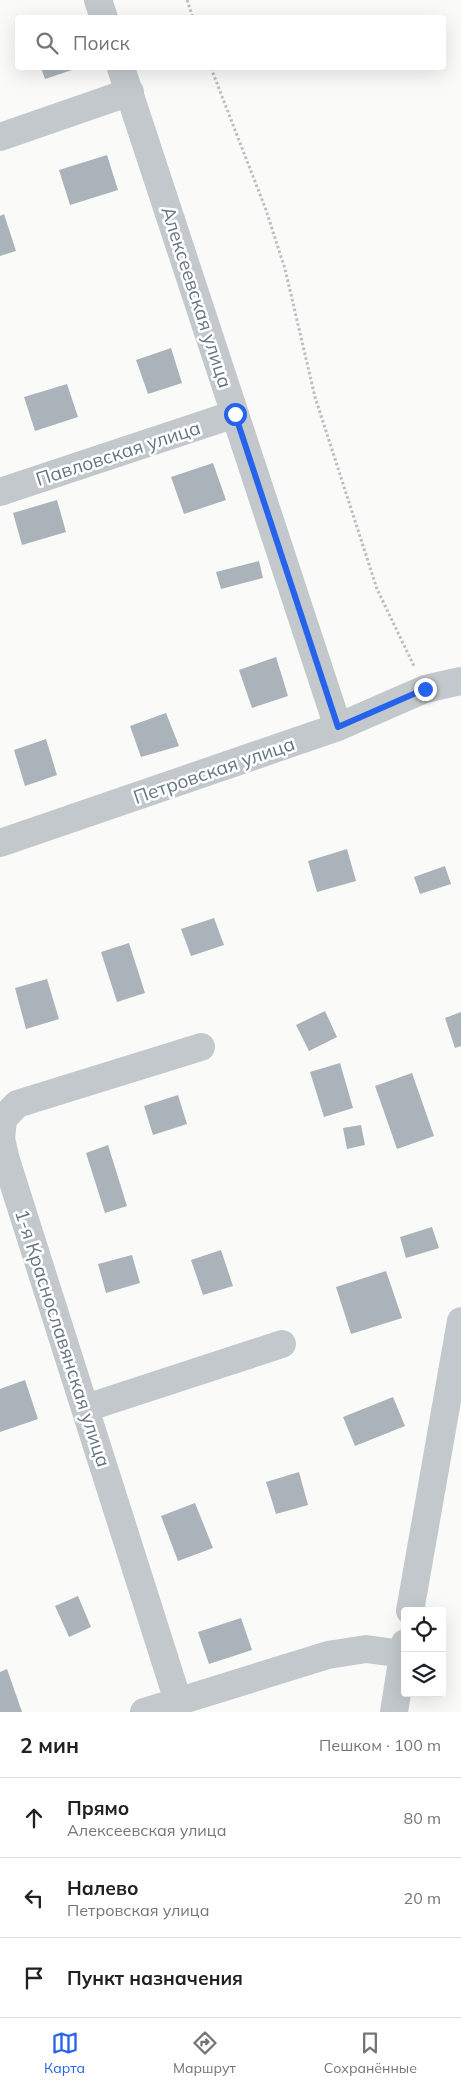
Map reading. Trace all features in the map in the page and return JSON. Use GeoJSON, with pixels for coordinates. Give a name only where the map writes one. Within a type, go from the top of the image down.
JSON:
{"type":"FeatureCollection","features":[{"type":"Feature","properties":{"kind":"street"},"geometry":{"type":"LineString","coordinates":[[98,0],[103,15]]}},
{"type":"Feature","properties":{"kind":"street"},"geometry":{"type":"LineString","coordinates":[[0,137],[126,80]]}},
{"type":"Feature","properties":{"kind":"street","name":"Алексеевская улица"},"geometry":{"type":"LineString","coordinates":[[126,80],[338,727]]}},
{"type":"Feature","properties":{"kind":"street","name":"Павловская улица"},"geometry":{"type":"LineString","coordinates":[[0,492],[235,414]]}},
{"type":"Feature","properties":{"kind":"street","name":"Петровская улица"},"geometry":{"type":"LineString","coordinates":[[0,844],[338,727],[425,689],[461,681]]}},
{"type":"Feature","properties":{"kind":"street","name":"1-я Краснославянская улица"},"geometry":{"type":"LineString","coordinates":[[178,1701],[6,1160],[1,1139],[3,1119],[18,1104],[201,1047]]}},
{"type":"Feature","properties":{"kind":"street"},"geometry":{"type":"LineString","coordinates":[[411,1607],[461,1321]]}},
{"type":"Feature","properties":{"kind":"street"},"geometry":{"type":"LineString","coordinates":[[86,1408],[282,1344]]}},
{"type":"Feature","properties":{"kind":"street"},"geometry":{"type":"LineString","coordinates":[[144,1712],[328,1656],[366,1649],[401,1649]]}},
{"type":"Feature","properties":{"kind":"street"},"geometry":{"type":"LineString","coordinates":[[394,1712],[404,1652]]}},
{"type":"Feature","properties":{"kind":"path"},"geometry":{"type":"LineString","coordinates":[[187,0],[192,15]]}},
{"type":"Feature","properties":{"kind":"path"},"geometry":{"type":"LineString","coordinates":[[212,70],[266,210],[285,269],[315,397],[377,589],[425,689]]}},
{"type":"Feature","properties":{"kind":"building"},"geometry":{"type":"Polygon","coordinates":[[[42,70],[72,70],[45,79],[42,70]]]}},
{"type":"Feature","properties":{"kind":"building"},"geometry":{"type":"Polygon","coordinates":[[[107,155],[118,190],[70,205],[59,170],[107,155]]]}},
{"type":"Feature","properties":{"kind":"building"},"geometry":{"type":"Polygon","coordinates":[[[4,214],[16,251],[0,256],[0,216],[4,214]]]}},
{"type":"Feature","properties":{"kind":"building"},"geometry":{"type":"Polygon","coordinates":[[[171,348],[182,383],[148,394],[136,360],[171,348]]]}},
{"type":"Feature","properties":{"kind":"building"},"geometry":{"type":"Polygon","coordinates":[[[67,384],[78,417],[35,431],[24,397],[67,384]]]}},
{"type":"Feature","properties":{"kind":"building"},"geometry":{"type":"Polygon","coordinates":[[[213,463],[226,500],[184,514],[171,477],[213,463]]]}},
{"type":"Feature","properties":{"kind":"building"},"geometry":{"type":"Polygon","coordinates":[[[57,500],[66,532],[22,545],[13,513],[57,500]]]}},
{"type":"Feature","properties":{"kind":"building"},"geometry":{"type":"Polygon","coordinates":[[[259,561],[263,578],[221,589],[216,572],[259,561]]]}},
{"type":"Feature","properties":{"kind":"building"},"geometry":{"type":"Polygon","coordinates":[[[276,657],[288,696],[252,708],[239,670],[276,657]]]}},
{"type":"Feature","properties":{"kind":"building"},"geometry":{"type":"Polygon","coordinates":[[[166,713],[179,746],[141,757],[130,726],[166,713]]]}},
{"type":"Feature","properties":{"kind":"building"},"geometry":{"type":"Polygon","coordinates":[[[46,739],[57,775],[25,786],[14,750],[46,739]]]}},
{"type":"Feature","properties":{"kind":"building"},"geometry":{"type":"Polygon","coordinates":[[[347,849],[356,881],[317,892],[308,861],[347,849]]]}},
{"type":"Feature","properties":{"kind":"building"},"geometry":{"type":"Polygon","coordinates":[[[445,866],[451,884],[420,894],[414,877],[445,866]]]}},
{"type":"Feature","properties":{"kind":"building"},"geometry":{"type":"Polygon","coordinates":[[[214,918],[224,945],[191,956],[181,929],[214,918]]]}},
{"type":"Feature","properties":{"kind":"building"},"geometry":{"type":"Polygon","coordinates":[[[129,943],[145,993],[117,1002],[101,952],[129,943]]]}},
{"type":"Feature","properties":{"kind":"building"},"geometry":{"type":"Polygon","coordinates":[[[47,979],[59,1019],[26,1029],[15,988],[47,979]]]}},
{"type":"Feature","properties":{"kind":"building"},"geometry":{"type":"Polygon","coordinates":[[[325,1011],[337,1037],[309,1051],[296,1025],[325,1011]]]}},
{"type":"Feature","properties":{"kind":"building"},"geometry":{"type":"Polygon","coordinates":[[[461,1012],[461,1046],[455,1048],[445,1018],[461,1012]]]}},
{"type":"Feature","properties":{"kind":"building"},"geometry":{"type":"Polygon","coordinates":[[[340,1063],[353,1108],[324,1117],[310,1072],[340,1063]]]}},
{"type":"Feature","properties":{"kind":"building"},"geometry":{"type":"Polygon","coordinates":[[[412,1073],[434,1136],[397,1149],[375,1086],[412,1073]]]}},
{"type":"Feature","properties":{"kind":"building"},"geometry":{"type":"Polygon","coordinates":[[[178,1095],[187,1124],[153,1135],[144,1106],[178,1095]]]}},
{"type":"Feature","properties":{"kind":"building"},"geometry":{"type":"Polygon","coordinates":[[[361,1125],[365,1145],[347,1149],[343,1128],[361,1125]]]}},
{"type":"Feature","properties":{"kind":"building"},"geometry":{"type":"Polygon","coordinates":[[[108,1145],[127,1206],[105,1213],[86,1153],[108,1145]]]}},
{"type":"Feature","properties":{"kind":"building"},"geometry":{"type":"Polygon","coordinates":[[[432,1227],[439,1248],[406,1258],[400,1237],[432,1227]]]}},
{"type":"Feature","properties":{"kind":"building"},"geometry":{"type":"Polygon","coordinates":[[[221,1250],[233,1286],[203,1295],[191,1260],[221,1250]]]}},
{"type":"Feature","properties":{"kind":"building"},"geometry":{"type":"Polygon","coordinates":[[[132,1255],[140,1283],[106,1293],[98,1264],[132,1255]]]}},
{"type":"Feature","properties":{"kind":"building"},"geometry":{"type":"Polygon","coordinates":[[[386,1271],[402,1318],[351,1334],[336,1287],[386,1271]]]}},
{"type":"Feature","properties":{"kind":"building"},"geometry":{"type":"Polygon","coordinates":[[[25,1380],[38,1419],[0,1432],[0,1389],[25,1380]]]}},
{"type":"Feature","properties":{"kind":"building"},"geometry":{"type":"Polygon","coordinates":[[[393,1397],[405,1426],[355,1446],[343,1417],[393,1397]]]}},
{"type":"Feature","properties":{"kind":"building"},"geometry":{"type":"Polygon","coordinates":[[[299,1472],[308,1505],[276,1514],[266,1482],[299,1472]]]}},
{"type":"Feature","properties":{"kind":"building"},"geometry":{"type":"Polygon","coordinates":[[[195,1503],[213,1548],[178,1561],[161,1516],[195,1503]]]}},
{"type":"Feature","properties":{"kind":"building"},"geometry":{"type":"Polygon","coordinates":[[[78,1596],[91,1627],[69,1637],[55,1606],[78,1596]]]}},
{"type":"Feature","properties":{"kind":"building"},"geometry":{"type":"Polygon","coordinates":[[[241,1618],[252,1650],[209,1664],[198,1632],[241,1618]]]}},
{"type":"Feature","properties":{"kind":"building"},"geometry":{"type":"Polygon","coordinates":[[[7,1669],[22,1712],[0,1712],[0,1672],[7,1669]]]}},
{"type":"Feature","properties":{"kind":"route"},"geometry":{"type":"LineString","coordinates":[[235,414],[338,727],[425,689]]}}]}
